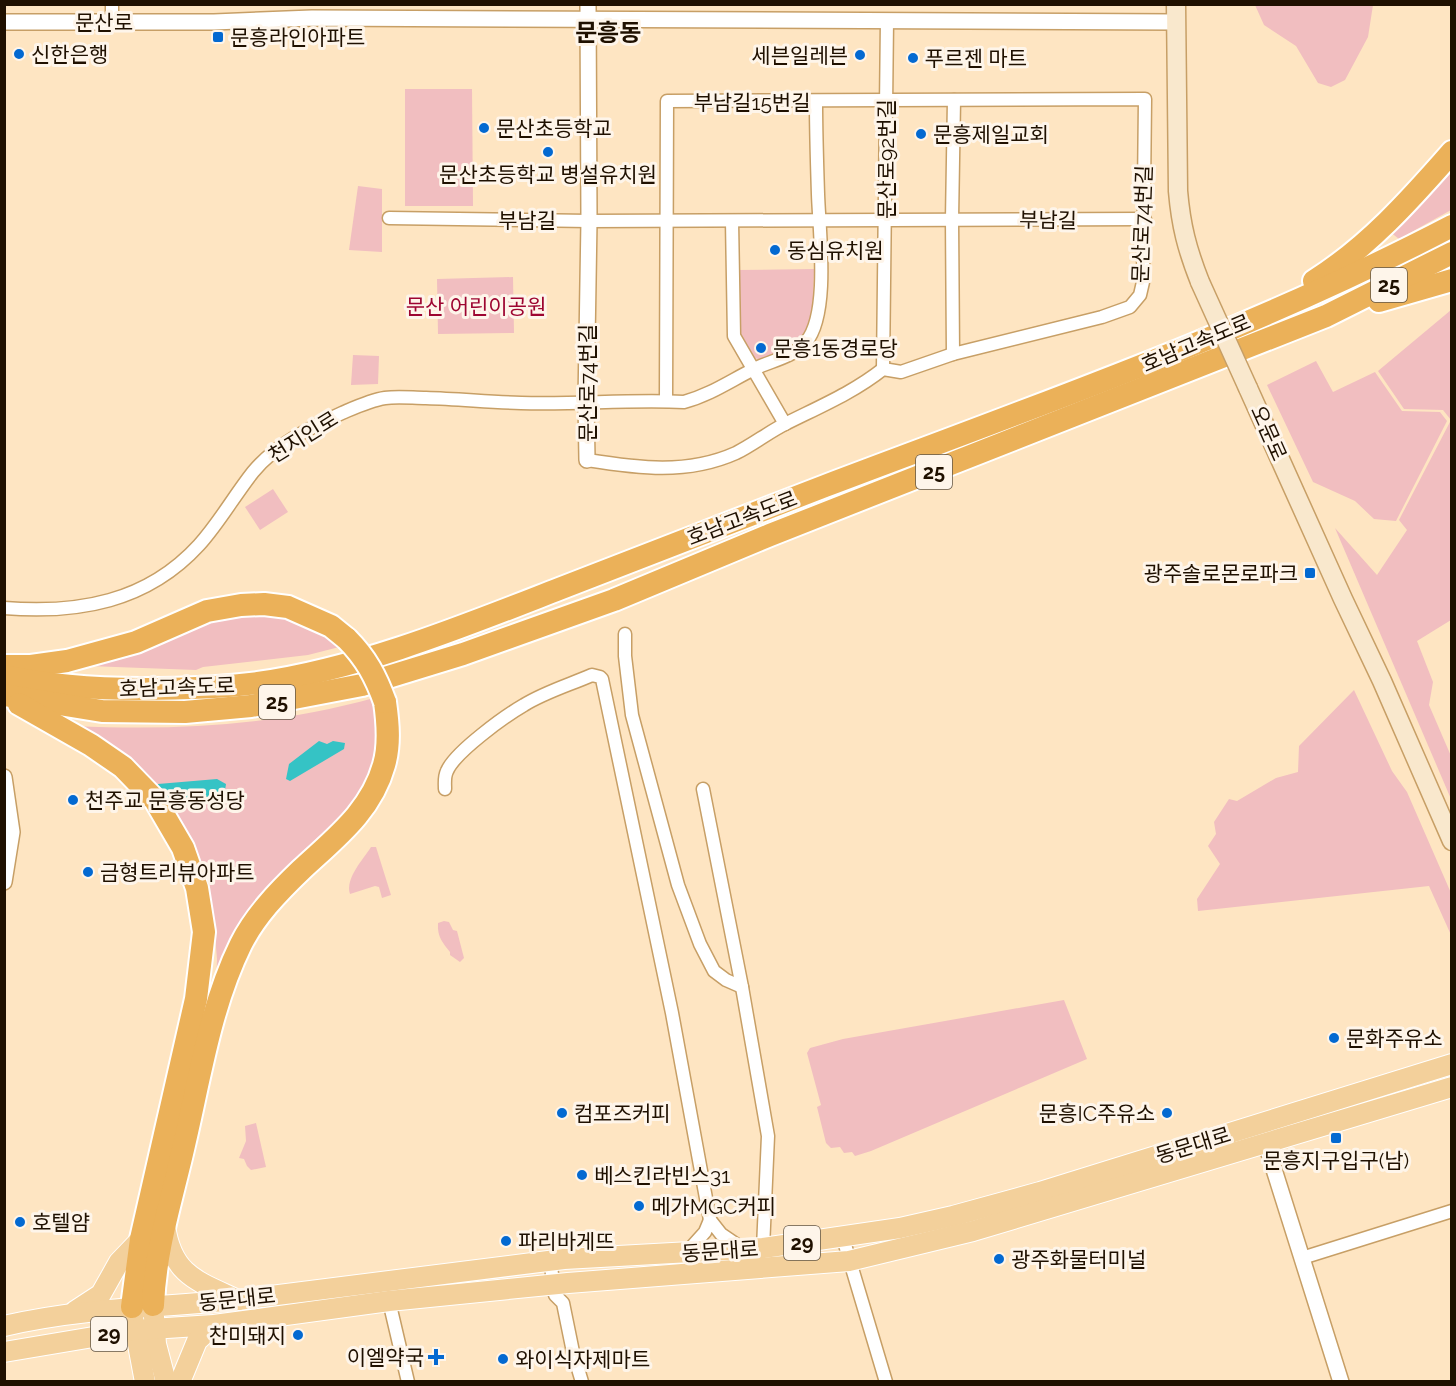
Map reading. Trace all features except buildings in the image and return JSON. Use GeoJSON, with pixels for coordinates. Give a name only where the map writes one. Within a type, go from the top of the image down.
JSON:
{"type":"FeatureCollection","features":[{"type":"Feature","properties":{"kind":"highway"},"geometry":{"type":"LineString","coordinates":[[1251,320],[1328,272],[1361,247],[1405,205],[1452,152]]}},
{"type":"Feature","properties":{"kind":"highway","name":"호남고속도로"},"geometry":{"type":"LineString","coordinates":[[4,676],[31,682],[96,689],[172,689],[258,683],[366,658],[522,603],[1130,371],[1365,270],[1452,226]]}},
{"type":"Feature","properties":{"kind":"highway","name":"호남고속도로"},"geometry":{"type":"LineString","coordinates":[[4,696],[102,711],[185,712],[251,706],[362,685],[463,654],[614,600],[770,535],[1326,316],[1452,253]]}},
{"type":"Feature","properties":{"kind":"highway"},"geometry":{"type":"LineString","coordinates":[[1326,316],[1452,280]]}},
{"type":"Feature","properties":{"kind":"highway"},"geometry":{"type":"LineString","coordinates":[[4,666],[31,666],[67,661],[136,642],[207,611],[241,605],[264,604],[288,607],[331,626],[362,654],[376,677],[385,702],[387,744],[384,765],[374,790],[361,812],[337,839],[300,871],[266,906],[242,943],[219,996],[165,1224],[154,1281],[142,1306]]}},
{"type":"Feature","properties":{"kind":"highway"},"geometry":{"type":"LineString","coordinates":[[4,696],[91,745],[123,767],[155,800],[183,848],[196,888],[204,932],[196,999],[141,1239],[142,1306]]}},
{"type":"Feature","properties":{"kind":"main road","name":"오문로"},"geometry":{"type":"LineString","coordinates":[[1176,13],[1178,191],[1184,237],[1200,282],[1382,681],[1452,841]]}},
{"type":"Feature","properties":{"kind":"main road","name":"동문대로"},"geometry":{"type":"LineString","coordinates":[[4,1352],[135,1330],[214,1325],[389,1300],[849,1261],[974,1231],[1101,1192],[1452,1064]]}},
{"type":"Feature","properties":{"kind":"main road","name":"동문대로"},"geometry":{"type":"LineString","coordinates":[[4,1326],[71,1313],[238,1300],[557,1259],[686,1254],[753,1249],[843,1238],[953,1216],[1144,1160],[1263,1134],[1452,1087]]}},
{"type":"Feature","properties":{"kind":"main road"},"geometry":{"type":"LineString","coordinates":[[1101,1192],[1115,1179],[1146,1168],[1144,1160]]}},
{"type":"Feature","properties":{"kind":"main road"},"geometry":{"type":"LineString","coordinates":[[165,1224],[167,1243],[172,1256],[183,1269],[194,1280],[238,1300]]}},
{"type":"Feature","properties":{"kind":"main road"},"geometry":{"type":"LineString","coordinates":[[71,1313],[101,1294],[119,1262],[141,1239]]}},
{"type":"Feature","properties":{"kind":"main road"},"geometry":{"type":"LineString","coordinates":[[142,1306],[154,1329],[166,1382]]}},
{"type":"Feature","properties":{"kind":"main road"},"geometry":{"type":"LineString","coordinates":[[142,1306],[135,1330],[143,1372]]}},
{"type":"Feature","properties":{"kind":"main road"},"geometry":{"type":"LineString","coordinates":[[180,1382],[197,1341],[214,1325]]}},
{"type":"Feature","properties":{"kind":"main road"},"geometry":{"type":"LineString","coordinates":[[95,1336],[129,1351],[143,1372]]}},
{"type":"Feature","properties":{"kind":"street"},"geometry":{"type":"LineString","coordinates":[[112,4],[112,22]]}},
{"type":"Feature","properties":{"kind":"street","name":"문산로"},"geometry":{"type":"LineString","coordinates":[[4,22],[214,22],[588,12],[887,20],[1176,13]]}},
{"type":"Feature","properties":{"kind":"street","name":"문산로74번길"},"geometry":{"type":"LineString","coordinates":[[588,12],[587,460],[645,469],[683,468],[702,464],[736,453],[785,424],[867,382],[883,369],[901,372],[953,354],[1102,317],[1130,307],[1140,295],[1143,282],[1145,99]]}},
{"type":"Feature","properties":{"kind":"street","name":"문산로92번길"},"geometry":{"type":"LineString","coordinates":[[883,369],[887,20]]}},
{"type":"Feature","properties":{"kind":"street","name":"부남길15번길"},"geometry":{"type":"LineString","coordinates":[[666,219],[667,101],[1145,99]]}},
{"type":"Feature","properties":{"kind":"street"},"geometry":{"type":"LineString","coordinates":[[953,354],[954,100]]}},
{"type":"Feature","properties":{"kind":"street"},"geometry":{"type":"LineString","coordinates":[[816,102],[818,219]]}},
{"type":"Feature","properties":{"kind":"street","name":"부남길"},"geometry":{"type":"LineString","coordinates":[[389,218],[589,221],[1145,219]]}},
{"type":"Feature","properties":{"kind":"street"},"geometry":{"type":"LineString","coordinates":[[666,219],[666,401]]}},
{"type":"Feature","properties":{"kind":"street","name":"천지인로"},"geometry":{"type":"LineString","coordinates":[[4,609],[71,609],[101,604],[151,584],[174,569],[198,546],[264,460],[320,424],[383,398],[521,403],[684,402],[704,397],[806,343],[815,326],[818,312],[821,270],[818,219]]}},
{"type":"Feature","properties":{"kind":"street"},"geometry":{"type":"LineString","coordinates":[[732,221],[734,336],[785,424]]}},
{"type":"Feature","properties":{"kind":"street"},"geometry":{"type":"LineString","coordinates":[[625,634],[625,656],[632,715],[678,885],[700,944],[714,970],[726,980],[742,987]]}},
{"type":"Feature","properties":{"kind":"street"},"geometry":{"type":"LineString","coordinates":[[445,789],[446,775],[450,765],[476,740],[507,716],[535,699],[592,675],[600,677],[672,1013],[710,1220],[721,1234],[753,1249],[768,1136],[742,987],[703,789]]}},
{"type":"Feature","properties":{"kind":"street"},"geometry":{"type":"LineString","coordinates":[[4,777],[12,832],[4,882]]}},
{"type":"Feature","properties":{"kind":"street"},"geometry":{"type":"LineString","coordinates":[[1263,1134],[1341,1382]]}},
{"type":"Feature","properties":{"kind":"street"},"geometry":{"type":"LineString","coordinates":[[1302,1258],[1452,1211]]}},
{"type":"Feature","properties":{"kind":"street"},"geometry":{"type":"LineString","coordinates":[[686,1254],[705,1232],[710,1220]]}},
{"type":"Feature","properties":{"kind":"street"},"geometry":{"type":"LineString","coordinates":[[843,1238],[886,1382]]}},
{"type":"Feature","properties":{"kind":"street"},"geometry":{"type":"LineString","coordinates":[[557,1259],[561,1284],[555,1295],[562,1303],[582,1382]]}},
{"type":"Feature","properties":{"kind":"street"},"geometry":{"type":"LineString","coordinates":[[389,1300],[408,1382]]}},
{"type":"Feature","properties":{"kind":"green space"},"geometry":{"type":"Polygon","coordinates":[[[1255,5],[1373,5],[1368,37],[1345,80],[1331,87],[1318,83],[1296,46],[1264,25],[1255,5]]]}},
{"type":"Feature","properties":{"kind":"green space"},"geometry":{"type":"Polygon","coordinates":[[[405,89],[472,89],[473,206],[405,206],[405,89]]]}},
{"type":"Feature","properties":{"kind":"green space"},"geometry":{"type":"Polygon","coordinates":[[[1451,158],[1451,210],[1399,239],[1389,231],[1451,158]]]}},
{"type":"Feature","properties":{"kind":"green space"},"geometry":{"type":"Polygon","coordinates":[[[358,186],[382,189],[382,252],[349,250],[358,186]]]}},
{"type":"Feature","properties":{"kind":"green space"},"geometry":{"type":"Polygon","coordinates":[[[814,269],[813,313],[806,337],[792,348],[766,360],[752,358],[738,337],[736,270],[814,269]]]}},
{"type":"Feature","properties":{"kind":"green space","name":"문산 어린이공원"},"geometry":{"type":"Polygon","coordinates":[[[513,277],[514,333],[438,334],[437,279],[513,277]]]}},
{"type":"Feature","properties":{"kind":"green space"},"geometry":{"type":"Polygon","coordinates":[[[1451,310],[1451,420],[1443,410],[1404,409],[1378,371],[1451,310]]]}},
{"type":"Feature","properties":{"kind":"green space"},"geometry":{"type":"Polygon","coordinates":[[[353,355],[379,356],[378,384],[351,385],[353,355]]]}},
{"type":"Feature","properties":{"kind":"green space"},"geometry":{"type":"Polygon","coordinates":[[[1316,361],[1333,392],[1375,372],[1402,411],[1440,412],[1447,421],[1396,521],[1374,519],[1355,501],[1313,482],[1267,385],[1316,361]]]}},
{"type":"Feature","properties":{"kind":"green space"},"geometry":{"type":"Polygon","coordinates":[[[1451,420],[1451,620],[1417,641],[1433,682],[1429,705],[1451,756],[1451,799],[1335,528],[1377,575],[1407,530],[1399,520],[1451,420]]]}},
{"type":"Feature","properties":{"kind":"green space"},"geometry":{"type":"Polygon","coordinates":[[[273,489],[288,512],[260,530],[245,507],[273,489]]]}},
{"type":"Feature","properties":{"kind":"green space"},"geometry":{"type":"Polygon","coordinates":[[[264,604],[351,644],[308,655],[203,667],[196,670],[89,666],[179,622],[264,604]]]}},
{"type":"Feature","properties":{"kind":"green space"},"geometry":{"type":"Polygon","coordinates":[[[1354,690],[1392,771],[1407,792],[1451,893],[1451,935],[1429,886],[1198,911],[1197,899],[1220,864],[1208,846],[1216,834],[1214,822],[1229,799],[1237,801],[1276,778],[1298,772],[1299,746],[1354,690]]]}},
{"type":"Feature","properties":{"kind":"green space"},"geometry":{"type":"Polygon","coordinates":[[[374,698],[381,766],[216,985],[217,959],[213,912],[198,857],[176,815],[75,726],[151,728],[226,724],[300,714],[374,698]]]}},
{"type":"Feature","properties":{"kind":"green space"},"geometry":{"type":"Polygon","coordinates":[[[371,847],[376,847],[391,895],[382,898],[379,887],[375,886],[350,894],[352,876],[371,847]]]}},
{"type":"Feature","properties":{"kind":"green space"},"geometry":{"type":"Polygon","coordinates":[[[449,922],[453,930],[457,931],[464,958],[460,962],[450,955],[440,936],[438,923],[449,922]]]}},
{"type":"Feature","properties":{"kind":"green space"},"geometry":{"type":"Polygon","coordinates":[[[1064,1000],[1087,1059],[871,1151],[855,1156],[852,1152],[844,1153],[840,1147],[831,1148],[826,1143],[817,1107],[821,1105],[807,1053],[810,1048],[843,1039],[1064,1000]]]}},
{"type":"Feature","properties":{"kind":"green space"},"geometry":{"type":"Polygon","coordinates":[[[256,1123],[266,1167],[251,1170],[244,1159],[239,1158],[246,1141],[245,1126],[256,1123]]]}},
{"type":"Feature","properties":{"kind":"water"},"geometry":{"type":"Polygon","coordinates":[[[319,741],[327,744],[333,741],[345,743],[344,749],[290,781],[286,779],[289,764],[319,741]]]}},
{"type":"Feature","properties":{"kind":"water"},"geometry":{"type":"Polygon","coordinates":[[[217,779],[226,784],[224,797],[212,803],[169,802],[158,788],[158,784],[217,779]]]}},
{"type":"Feature","properties":{"kind":"place","name":"문흥라인아파트"},"geometry":{"type":"Point","coordinates":[218,37]}},
{"type":"Feature","properties":{"kind":"place","name":"신한은행"},"geometry":{"type":"Point","coordinates":[19,54]}},
{"type":"Feature","properties":{"kind":"place","name":"세븐일레븐"},"geometry":{"type":"Point","coordinates":[860,55]}},
{"type":"Feature","properties":{"kind":"place","name":"푸르젠 마트"},"geometry":{"type":"Point","coordinates":[913,58]}},
{"type":"Feature","properties":{"kind":"place","name":"문산초등학교"},"geometry":{"type":"Point","coordinates":[484,128]}},
{"type":"Feature","properties":{"kind":"place","name":"문흥제일교회"},"geometry":{"type":"Point","coordinates":[921,134]}},
{"type":"Feature","properties":{"kind":"place","name":"문산초등학교 병설유치원"},"geometry":{"type":"Point","coordinates":[548,152]}},
{"type":"Feature","properties":{"kind":"place","name":"동심유치원"},"geometry":{"type":"Point","coordinates":[775,250]}},
{"type":"Feature","properties":{"kind":"place","name":"문흥1동경로당"},"geometry":{"type":"Point","coordinates":[761,348]}},
{"type":"Feature","properties":{"kind":"place","name":"광주솔로몬로파크"},"geometry":{"type":"Point","coordinates":[1310,573]}},
{"type":"Feature","properties":{"kind":"place","name":"천주교 문흥동성당"},"geometry":{"type":"Point","coordinates":[73,800]}},
{"type":"Feature","properties":{"kind":"place","name":"금형트리뷰아파트"},"geometry":{"type":"Point","coordinates":[88,872]}},
{"type":"Feature","properties":{"kind":"place","name":"문화주유소"},"geometry":{"type":"Point","coordinates":[1334,1038]}},
{"type":"Feature","properties":{"kind":"place","name":"컴포즈커피"},"geometry":{"type":"Point","coordinates":[562,1113]}},
{"type":"Feature","properties":{"kind":"place","name":"문흥IC주유소"},"geometry":{"type":"Point","coordinates":[1167,1113]}},
{"type":"Feature","properties":{"kind":"place","name":"문흥지구입구(남)"},"geometry":{"type":"Point","coordinates":[1336,1138]}},
{"type":"Feature","properties":{"kind":"place","name":"베스킨라빈스31"},"geometry":{"type":"Point","coordinates":[582,1175]}},
{"type":"Feature","properties":{"kind":"place","name":"메가MGC커피"},"geometry":{"type":"Point","coordinates":[639,1206]}},
{"type":"Feature","properties":{"kind":"place","name":"호텔얌"},"geometry":{"type":"Point","coordinates":[20,1222]}},
{"type":"Feature","properties":{"kind":"place","name":"파리바게뜨"},"geometry":{"type":"Point","coordinates":[506,1241]}},
{"type":"Feature","properties":{"kind":"place","name":"광주화물터미널"},"geometry":{"type":"Point","coordinates":[999,1259]}},
{"type":"Feature","properties":{"kind":"place","name":"찬미돼지"},"geometry":{"type":"Point","coordinates":[298,1335]}},
{"type":"Feature","properties":{"kind":"place","name":"이엘약국"},"geometry":{"type":"Point","coordinates":[436,1357]}},
{"type":"Feature","properties":{"kind":"place","name":"와이식자제마트"},"geometry":{"type":"Point","coordinates":[503,1359]}},
{"type":"Feature","properties":{"kind":"district","name":"문흥동"},"geometry":{"type":"Point","coordinates":[608,32]}}]}
